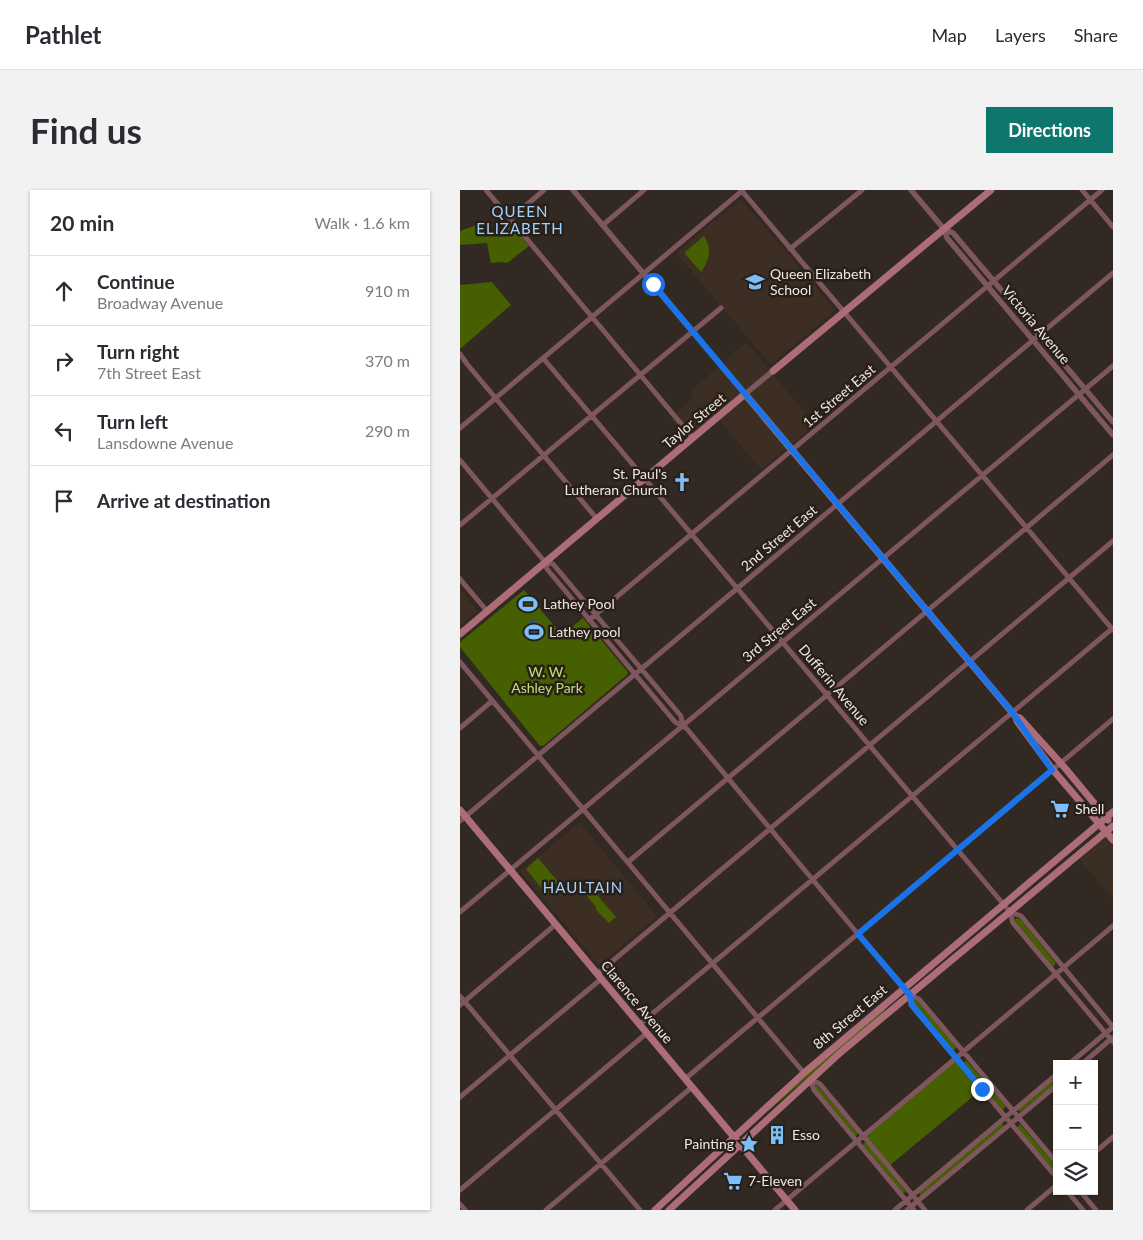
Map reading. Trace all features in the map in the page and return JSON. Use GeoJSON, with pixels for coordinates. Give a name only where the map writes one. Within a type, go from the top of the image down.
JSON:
{"type":"FeatureCollection","features":[{"type":"Feature","properties":{"kind":"main road","name":"Taylor Street"},"geometry":{"type":"LineString","coordinates":[[773,371],[991,190]]}},
{"type":"Feature","properties":{"kind":"main road","name":"Taylor Street"},"geometry":{"type":"LineString","coordinates":[[460,634],[745,394]]}},
{"type":"Feature","properties":{"kind":"main road"},"geometry":{"type":"LineString","coordinates":[[745,394],[1014,714],[1020,718],[1061,763],[1113,826]]}},
{"type":"Feature","properties":{"kind":"main road"},"geometry":{"type":"LineString","coordinates":[[1014,714],[1052,770],[1113,840]]}},
{"type":"Feature","properties":{"kind":"main road","name":"Clarence Avenue"},"geometry":{"type":"LineString","coordinates":[[460,810],[463,818],[556,924],[795,1210]]}},
{"type":"Feature","properties":{"kind":"main road","name":"8th Street East"},"geometry":{"type":"LineString","coordinates":[[655,1210],[804,1073],[1113,812]]}},
{"type":"Feature","properties":{"kind":"main road","name":"8th Street East"},"geometry":{"type":"LineString","coordinates":[[669,1210],[810,1079],[1113,826]]}},
{"type":"Feature","properties":{"kind":"street"},"geometry":{"type":"LineString","coordinates":[[486,190],[693,438]]}},
{"type":"Feature","properties":{"kind":"street"},"geometry":{"type":"LineString","coordinates":[[510,219],[544,190]]}},
{"type":"Feature","properties":{"kind":"street"},"geometry":{"type":"LineString","coordinates":[[573,190],[745,394]]}},
{"type":"Feature","properties":{"kind":"street"},"geometry":{"type":"LineString","coordinates":[[603,225],[644,190]]}},
{"type":"Feature","properties":{"kind":"street"},"geometry":{"type":"LineString","coordinates":[[460,428],[742,190],[1113,629],[1014,714],[912,796],[640,1024]]}},
{"type":"Feature","properties":{"kind":"street"},"geometry":{"type":"LineString","coordinates":[[790,249],[862,190]]}},
{"type":"Feature","properties":{"kind":"street","name":"Victoria Avenue"},"geometry":{"type":"LineString","coordinates":[[911,190],[944,229],[947,238],[1113,435]]}},
{"type":"Feature","properties":{"kind":"street"},"geometry":{"type":"LineString","coordinates":[[1082,190],[1113,227]]}},
{"type":"Feature","properties":{"kind":"street","name":"1st Street East"},"geometry":{"type":"LineString","coordinates":[[589,620],[1102,190]]}},
{"type":"Feature","properties":{"kind":"street","name":"Victoria Avenue"},"geometry":{"type":"LineString","coordinates":[[944,229],[953,233],[1113,422]]}},
{"type":"Feature","properties":{"kind":"street","name":"2nd Street East"},"geometry":{"type":"LineString","coordinates":[[463,818],[1113,273]]}},
{"type":"Feature","properties":{"kind":"street"},"geometry":{"type":"LineString","coordinates":[[460,525],[721,308]]}},
{"type":"Feature","properties":{"kind":"street"},"geometry":{"type":"LineString","coordinates":[[460,354],[596,519]]}},
{"type":"Feature","properties":{"kind":"street","name":"Dufferin Avenue"},"geometry":{"type":"LineString","coordinates":[[544,358],[1010,912],[1013,923],[1112,1040]]}},
{"type":"Feature","properties":{"kind":"street","name":"3rd Street East"},"geometry":{"type":"LineString","coordinates":[[460,912],[1113,366]]}},
{"type":"Feature","properties":{"kind":"street","name":"Taylor Street"},"geometry":{"type":"LineString","coordinates":[[745,394],[773,371]]}},
{"type":"Feature","properties":{"kind":"street"},"geometry":{"type":"LineString","coordinates":[[628,862],[1113,455]]}},
{"type":"Feature","properties":{"kind":"street"},"geometry":{"type":"LineString","coordinates":[[460,460],[545,562],[547,569],[674,722],[683,726],[903,988],[910,995],[919,999],[1053,1158]]}},
{"type":"Feature","properties":{"kind":"street"},"geometry":{"type":"LineString","coordinates":[[460,1097],[509,1056],[669,912],[1113,541]]}},
{"type":"Feature","properties":{"kind":"street"},"geometry":{"type":"LineString","coordinates":[[545,562],[553,564],[596,614],[681,716],[683,726]]}},
{"type":"Feature","properties":{"kind":"street"},"geometry":{"type":"LineString","coordinates":[[460,579],[487,611]]}},
{"type":"Feature","properties":{"kind":"street"},"geometry":{"type":"LineString","coordinates":[[460,662],[804,1073]]}},
{"type":"Feature","properties":{"kind":"street"},"geometry":{"type":"LineString","coordinates":[[460,728],[492,701]]}},
{"type":"Feature","properties":{"kind":"street"},"geometry":{"type":"LineString","coordinates":[[685,1079],[1113,719]]}},
{"type":"Feature","properties":{"kind":"street","name":"Dufferin Avenue"},"geometry":{"type":"LineString","coordinates":[[1010,912],[1021,916],[1113,1027]]}},
{"type":"Feature","properties":{"kind":"street"},"geometry":{"type":"LineString","coordinates":[[462,1004],[556,924]]}},
{"type":"Feature","properties":{"kind":"street"},"geometry":{"type":"LineString","coordinates":[[775,1210],[1113,926]]}},
{"type":"Feature","properties":{"kind":"street"},"geometry":{"type":"LineString","coordinates":[[910,995],[912,1005],[1053,1173]]}},
{"type":"Feature","properties":{"kind":"street"},"geometry":{"type":"LineString","coordinates":[[460,996],[462,1004],[509,1056],[640,1210]]}},
{"type":"Feature","properties":{"kind":"street"},"geometry":{"type":"LineString","coordinates":[[1074,1060],[1113,1027]]}},
{"type":"Feature","properties":{"kind":"street"},"geometry":{"type":"LineString","coordinates":[[460,1190],[647,1033]]}},
{"type":"Feature","properties":{"kind":"street"},"geometry":{"type":"LineString","coordinates":[[1087,1060],[1112,1040]]}},
{"type":"Feature","properties":{"kind":"street"},"geometry":{"type":"LineString","coordinates":[[895,1210],[1053,1077]]}},
{"type":"Feature","properties":{"kind":"street"},"geometry":{"type":"LineString","coordinates":[[810,1079],[820,1084],[925,1210]]}},
{"type":"Feature","properties":{"kind":"street"},"geometry":{"type":"LineString","coordinates":[[810,1079],[814,1090],[906,1200],[911,1209],[918,1201],[1053,1088]]}},
{"type":"Feature","properties":{"kind":"street"},"geometry":{"type":"LineString","coordinates":[[546,1210],[692,1087]]}},
{"type":"Feature","properties":{"kind":"street"},"geometry":{"type":"LineString","coordinates":[[1098,1150],[1113,1137]]}},
{"type":"Feature","properties":{"kind":"street"},"geometry":{"type":"LineString","coordinates":[[1027,1210],[1053,1187]]}},
{"type":"Feature","properties":{"kind":"street"},"geometry":{"type":"LineString","coordinates":[[1070,1195],[1083,1210]]}},
{"type":"Feature","properties":{"kind":"street"},"geometry":{"type":"LineString","coordinates":[[1083,1195],[1096,1210]]}},
{"type":"Feature","properties":{"kind":"street"},"geometry":{"type":"LineString","coordinates":[[460,1204],[465,1210]]}},
{"type":"Feature","properties":{"kind":"shaded area","name":"Queen Elizabeth School"},"geometry":{"type":"Polygon","coordinates":[[[741,199],[835,310],[771,365],[676,253],[741,199]]]}},
{"type":"Feature","properties":{"kind":"shaded area"},"geometry":{"type":"Polygon","coordinates":[[[746,342],[815,425],[761,469],[719,420],[691,443],[670,418],[694,397],[690,392],[746,342]]]}},
{"type":"Feature","properties":{"kind":"shaded area"},"geometry":{"type":"Polygon","coordinates":[[[460,588],[477,611],[460,625],[460,588]]]}},
{"type":"Feature","properties":{"kind":"shaded area"},"geometry":{"type":"Polygon","coordinates":[[[580,823],[657,916],[599,965],[520,871],[580,823]]]}},
{"type":"Feature","properties":{"kind":"shaded area"},"geometry":{"type":"Polygon","coordinates":[[[1106,832],[1113,840],[1113,899],[1077,856],[1106,832]]]}},
{"type":"Feature","properties":{"kind":"green space"},"geometry":{"type":"Polygon","coordinates":[[[510,223],[529,246],[507,263],[491,263],[487,243],[460,245],[460,231],[477,225],[485,237],[496,233],[510,223]]]}},
{"type":"Feature","properties":{"kind":"green space"},"geometry":{"type":"Polygon","coordinates":[[[704,236],[707,241],[709,254],[701,272],[685,252],[704,236]]]}},
{"type":"Feature","properties":{"kind":"green space"},"geometry":{"type":"Polygon","coordinates":[[[492,282],[511,305],[460,349],[460,285],[492,282]]]}},
{"type":"Feature","properties":{"kind":"green space","name":"W. W. Ashley Park"},"geometry":{"type":"Polygon","coordinates":[[[524,590],[562,635],[583,618],[628,674],[543,746],[540,746],[460,647],[460,642],[524,590]]]}},
{"type":"Feature","properties":{"kind":"green space"},"geometry":{"type":"Polygon","coordinates":[[[538,858],[560,884],[547,895],[526,869],[538,858]]]}},
{"type":"Feature","properties":{"kind":"green space"},"geometry":{"type":"Polygon","coordinates":[[[592,889],[616,917],[609,923],[596,910],[596,907],[586,895],[592,889]]]}},
{"type":"Feature","properties":{"kind":"green space"},"geometry":{"type":"Polygon","coordinates":[[[1016,918],[1020,919],[1056,963],[1053,967],[1016,923],[1016,918]]]}},
{"type":"Feature","properties":{"kind":"green space"},"geometry":{"type":"Polygon","coordinates":[[[916,999],[957,1047],[953,1051],[912,1003],[916,999]]]}},
{"type":"Feature","properties":{"kind":"green space"},"geometry":{"type":"Polygon","coordinates":[[[889,1005],[880,1016],[766,1113],[781,1097],[889,1005]]]}},
{"type":"Feature","properties":{"kind":"green space"},"geometry":{"type":"Polygon","coordinates":[[[956,1058],[982,1089],[889,1166],[864,1136],[956,1058]]]}},
{"type":"Feature","properties":{"kind":"green space"},"geometry":{"type":"Polygon","coordinates":[[[966,1060],[1006,1106],[1003,1110],[963,1064],[966,1060]]]}},
{"type":"Feature","properties":{"kind":"green space"},"geometry":{"type":"Polygon","coordinates":[[[1053,1079],[1053,1085],[1020,1112],[1018,1109],[1053,1079]]]}},
{"type":"Feature","properties":{"kind":"green space"},"geometry":{"type":"Polygon","coordinates":[[[817,1085],[857,1132],[857,1135],[855,1136],[814,1087],[817,1085]]]}},
{"type":"Feature","properties":{"kind":"green space"},"geometry":{"type":"Polygon","coordinates":[[[1002,1123],[1004,1126],[921,1195],[918,1192],[1002,1123]]]}},
{"type":"Feature","properties":{"kind":"green space"},"geometry":{"type":"Polygon","coordinates":[[[1020,1124],[1053,1162],[1053,1169],[1017,1128],[1020,1124]]]}},
{"type":"Feature","properties":{"kind":"green space"},"geometry":{"type":"Polygon","coordinates":[[[867,1143],[906,1192],[903,1193],[863,1145],[867,1143]]]}},
{"type":"Feature","properties":{"kind":"water","name":"Lathey pool"},"geometry":{"type":"Polygon","coordinates":[[[536,621],[542,628],[535,635],[535,641],[532,641],[527,637],[531,634],[527,629],[529,622],[536,621]]]}},
{"type":"Feature","properties":{"kind":"place","name":"Queen Elizabeth School"},"geometry":{"type":"Point","coordinates":[755,282]}},
{"type":"Feature","properties":{"kind":"place","name":"St. Paul's Lutheran Church"},"geometry":{"type":"Point","coordinates":[682,482]}},
{"type":"Feature","properties":{"kind":"place","name":"Lathey Pool"},"geometry":{"type":"Point","coordinates":[528,604]}},
{"type":"Feature","properties":{"kind":"place","name":"Lathey pool"},"geometry":{"type":"Point","coordinates":[534,632]}},
{"type":"Feature","properties":{"kind":"place","name":"Shell"},"geometry":{"type":"Point","coordinates":[1060,809]}},
{"type":"Feature","properties":{"kind":"place","name":"Esso"},"geometry":{"type":"Point","coordinates":[777,1135]}},
{"type":"Feature","properties":{"kind":"place","name":"Painting"},"geometry":{"type":"Point","coordinates":[749,1144]}},
{"type":"Feature","properties":{"kind":"place","name":"7-Eleven"},"geometry":{"type":"Point","coordinates":[733,1181]}},
{"type":"Feature","properties":{"kind":"district","name":"QUEEN ELIZABETH"},"geometry":{"type":"Point","coordinates":[520,220]}},
{"type":"Feature","properties":{"kind":"district","name":"HAULTAIN"},"geometry":{"type":"Point","coordinates":[583,888]}},
{"type":"Feature","properties":{"kind":"route"},"geometry":{"type":"LineString","coordinates":[[653,284],[1012,712],[1052,770],[858,934],[910,995],[912,1005],[982,1089]]}}]}
